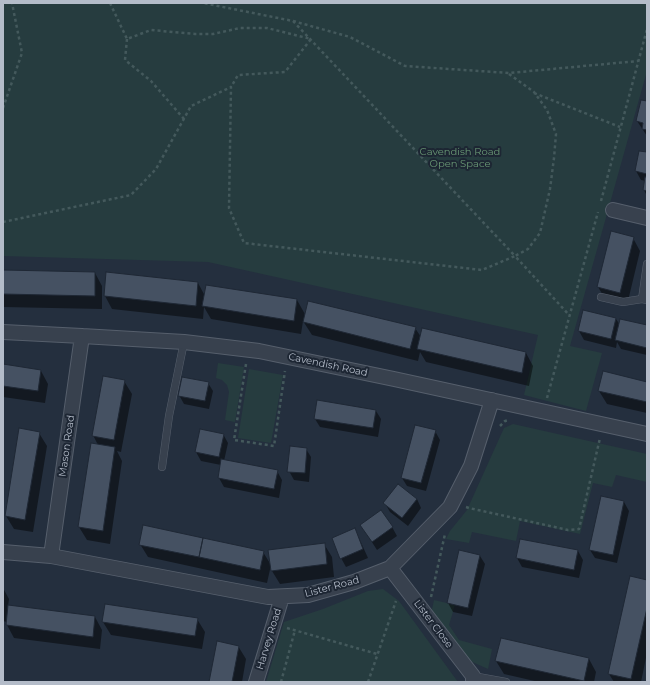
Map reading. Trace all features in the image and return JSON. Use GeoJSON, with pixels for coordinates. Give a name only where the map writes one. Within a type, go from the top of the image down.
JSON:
{"type":"FeatureCollection","features":[{"type":"Feature","properties":{"kind":"street"},"geometry":{"type":"LineString","coordinates":[[613,210],[647,218]]}},
{"type":"Feature","properties":{"kind":"street","name":"Cavendish Road"},"geometry":{"type":"LineString","coordinates":[[3,332],[184,342],[259,351],[647,434]]}},
{"type":"Feature","properties":{"kind":"street","name":"Mason Road"},"geometry":{"type":"LineString","coordinates":[[51,556],[82,336]]}},
{"type":"Feature","properties":{"kind":"street","name":"Lister Road"},"geometry":{"type":"LineString","coordinates":[[3,552],[51,556],[268,597],[308,595],[354,582],[390,568],[450,507],[471,466],[492,400]]}},
{"type":"Feature","properties":{"kind":"street","name":"Lister Close"},"geometry":{"type":"LineString","coordinates":[[390,568],[473,679]]}},
{"type":"Feature","properties":{"kind":"street","name":"Harvey Road"},"geometry":{"type":"LineString","coordinates":[[256,682],[282,597]]}},
{"type":"Feature","properties":{"kind":"lane"},"geometry":{"type":"LineString","coordinates":[[601,297],[623,302],[644,300],[647,264]]}},
{"type":"Feature","properties":{"kind":"lane"},"geometry":{"type":"LineString","coordinates":[[162,467],[169,416],[184,342]]}},
{"type":"Feature","properties":{"kind":"lane"},"geometry":{"type":"LineString","coordinates":[[473,679],[506,682]]}},
{"type":"Feature","properties":{"kind":"path"},"geometry":{"type":"LineString","coordinates":[[3,108],[22,53],[12,3]]}},
{"type":"Feature","properties":{"kind":"path"},"geometry":{"type":"LineString","coordinates":[[110,3],[127,39],[125,60],[151,81],[184,119]]}},
{"type":"Feature","properties":{"kind":"path"},"geometry":{"type":"LineString","coordinates":[[203,3],[293,20],[350,37],[405,66],[509,73],[638,61]]}},
{"type":"Feature","properties":{"kind":"path"},"geometry":{"type":"LineString","coordinates":[[293,20],[570,316]]}},
{"type":"Feature","properties":{"kind":"path"},"geometry":{"type":"LineString","coordinates":[[127,39],[151,30],[213,34],[240,28],[267,28],[311,39]]}},
{"type":"Feature","properties":{"kind":"path"},"geometry":{"type":"LineString","coordinates":[[600,203],[647,29]]}},
{"type":"Feature","properties":{"kind":"path"},"geometry":{"type":"LineString","coordinates":[[311,39],[285,72],[238,75],[231,87],[229,208],[244,243],[482,270],[515,256],[528,249],[540,233],[550,189],[554,158],[556,134],[546,110],[534,92]]}},
{"type":"Feature","properties":{"kind":"path"},"geometry":{"type":"LineString","coordinates":[[509,73],[534,92],[620,127]]}},
{"type":"Feature","properties":{"kind":"path"},"geometry":{"type":"LineString","coordinates":[[3,222],[131,195],[156,169],[192,106],[231,87]]}},
{"type":"Feature","properties":{"kind":"path"},"geometry":{"type":"LineString","coordinates":[[546,404],[598,210]]}},
{"type":"Feature","properties":{"kind":"path"},"geometry":{"type":"LineString","coordinates":[[248,350],[234,440],[274,446],[288,357]]}},
{"type":"Feature","properties":{"kind":"path"},"geometry":{"type":"LineString","coordinates":[[498,427],[505,421],[514,418]]}},
{"type":"Feature","properties":{"kind":"path"},"geometry":{"type":"LineString","coordinates":[[464,506],[568,530],[579,530],[603,424]]}},
{"type":"Feature","properties":{"kind":"path"},"geometry":{"type":"LineString","coordinates":[[427,616],[446,530]]}},
{"type":"Feature","properties":{"kind":"path"},"geometry":{"type":"LineString","coordinates":[[368,682],[403,584]]}},
{"type":"Feature","properties":{"kind":"path"},"geometry":{"type":"LineString","coordinates":[[274,625],[377,654]]}},
{"type":"Feature","properties":{"kind":"path"},"geometry":{"type":"LineString","coordinates":[[281,682],[295,630]]}},
{"type":"Feature","properties":{"kind":"green space","name":"Cavendish Road Open Space"},"geometry":{"type":"Polygon","coordinates":[[[3,3],[647,3],[647,71],[570,346],[602,353],[586,411],[524,395],[538,335],[208,262],[3,256],[3,3]]]}},
{"type":"Feature","properties":{"kind":"green space"},"geometry":{"type":"Polygon","coordinates":[[[218,363],[244,367],[235,422],[225,420],[229,392],[227,385],[222,380],[216,378],[218,363]]]}},
{"type":"Feature","properties":{"kind":"green space"},"geometry":{"type":"Polygon","coordinates":[[[249,369],[283,375],[271,443],[238,438],[249,369]]]}},
{"type":"Feature","properties":{"kind":"green space"},"geometry":{"type":"Polygon","coordinates":[[[513,424],[647,454],[647,482],[616,475],[612,487],[593,483],[580,534],[520,521],[516,541],[472,532],[469,543],[446,539],[450,531],[467,510],[504,428],[513,424]]]}},
{"type":"Feature","properties":{"kind":"green space"},"geometry":{"type":"Polygon","coordinates":[[[383,589],[399,601],[458,682],[266,682],[284,622],[323,609],[368,591],[383,589]]]}},
{"type":"Feature","properties":{"kind":"green space"},"geometry":{"type":"Polygon","coordinates":[[[434,600],[455,605],[449,625],[459,640],[492,649],[488,669],[468,660],[431,614],[434,600]]]}},
{"type":"Feature","properties":{"kind":"building"},"geometry":{"type":"Polygon","coordinates":[[[641,100],[647,101],[647,130],[642,129],[643,123],[636,121],[641,100]]]}},
{"type":"Feature","properties":{"kind":"building"},"geometry":{"type":"Polygon","coordinates":[[[639,151],[647,152],[647,174],[635,171],[639,151]]]}},
{"type":"Feature","properties":{"kind":"building"},"geometry":{"type":"Polygon","coordinates":[[[645,177],[647,177],[647,191],[643,190],[645,177]]]}},
{"type":"Feature","properties":{"kind":"building"},"geometry":{"type":"Polygon","coordinates":[[[611,231],[634,237],[620,293],[597,287],[611,231]]]}},
{"type":"Feature","properties":{"kind":"building"},"geometry":{"type":"Polygon","coordinates":[[[3,270],[95,272],[95,296],[3,294],[3,270]]]}},
{"type":"Feature","properties":{"kind":"building"},"geometry":{"type":"Polygon","coordinates":[[[106,272],[198,282],[196,306],[104,296],[106,272]]]}},
{"type":"Feature","properties":{"kind":"building"},"geometry":{"type":"Polygon","coordinates":[[[206,285],[297,299],[294,321],[202,306],[206,285]]]}},
{"type":"Feature","properties":{"kind":"building"},"geometry":{"type":"Polygon","coordinates":[[[308,301],[416,327],[410,349],[303,322],[308,301]]]}},
{"type":"Feature","properties":{"kind":"building"},"geometry":{"type":"Polygon","coordinates":[[[583,310],[616,318],[611,339],[578,331],[583,310]]]}},
{"type":"Feature","properties":{"kind":"building"},"geometry":{"type":"Polygon","coordinates":[[[620,319],[647,325],[647,348],[615,340],[620,319]]]}},
{"type":"Feature","properties":{"kind":"building"},"geometry":{"type":"Polygon","coordinates":[[[422,328],[526,352],[522,373],[417,349],[422,328]]]}},
{"type":"Feature","properties":{"kind":"building"},"geometry":{"type":"Polygon","coordinates":[[[3,364],[41,370],[38,391],[3,386],[3,364]]]}},
{"type":"Feature","properties":{"kind":"building"},"geometry":{"type":"Polygon","coordinates":[[[603,371],[647,382],[647,402],[598,391],[603,371]]]}},
{"type":"Feature","properties":{"kind":"building"},"geometry":{"type":"Polygon","coordinates":[[[103,376],[125,380],[114,440],[92,436],[103,376]]]}},
{"type":"Feature","properties":{"kind":"building"},"geometry":{"type":"Polygon","coordinates":[[[182,377],[209,382],[205,401],[178,396],[182,377]]]}},
{"type":"Feature","properties":{"kind":"building"},"geometry":{"type":"Polygon","coordinates":[[[317,400],[376,410],[373,428],[314,419],[317,400]]]}},
{"type":"Feature","properties":{"kind":"building"},"geometry":{"type":"Polygon","coordinates":[[[415,425],[436,430],[421,483],[401,478],[415,425]]]}},
{"type":"Feature","properties":{"kind":"building"},"geometry":{"type":"Polygon","coordinates":[[[19,428],[40,432],[25,520],[5,516],[19,428]]]}},
{"type":"Feature","properties":{"kind":"building"},"geometry":{"type":"Polygon","coordinates":[[[200,429],[224,434],[219,457],[195,452],[200,429]]]}},
{"type":"Feature","properties":{"kind":"building"},"geometry":{"type":"Polygon","coordinates":[[[91,443],[115,447],[103,531],[78,527],[91,443]]]}},
{"type":"Feature","properties":{"kind":"building"},"geometry":{"type":"Polygon","coordinates":[[[290,446],[307,448],[305,473],[287,472],[290,446]]]}},
{"type":"Feature","properties":{"kind":"building"},"geometry":{"type":"Polygon","coordinates":[[[221,459],[278,470],[274,489],[218,478],[221,459]]]}},
{"type":"Feature","properties":{"kind":"building"},"geometry":{"type":"Polygon","coordinates":[[[398,484],[417,499],[402,518],[383,503],[398,484]]]}},
{"type":"Feature","properties":{"kind":"building"},"geometry":{"type":"Polygon","coordinates":[[[601,496],[624,501],[613,555],[589,550],[601,496]]]}},
{"type":"Feature","properties":{"kind":"building"},"geometry":{"type":"Polygon","coordinates":[[[381,510],[393,527],[372,542],[360,525],[381,510]]]}},
{"type":"Feature","properties":{"kind":"building"},"geometry":{"type":"Polygon","coordinates":[[[143,525],[203,538],[199,557],[139,545],[143,525]]]}},
{"type":"Feature","properties":{"kind":"building"},"geometry":{"type":"Polygon","coordinates":[[[355,528],[363,549],[340,559],[332,538],[355,528]]]}},
{"type":"Feature","properties":{"kind":"building"},"geometry":{"type":"Polygon","coordinates":[[[203,538],[264,551],[260,570],[199,557],[203,538]]]}},
{"type":"Feature","properties":{"kind":"building"},"geometry":{"type":"Polygon","coordinates":[[[520,539],[578,550],[574,570],[516,558],[520,539]]]}},
{"type":"Feature","properties":{"kind":"building"},"geometry":{"type":"Polygon","coordinates":[[[325,543],[327,564],[271,571],[268,550],[325,543]]]}},
{"type":"Feature","properties":{"kind":"building"},"geometry":{"type":"Polygon","coordinates":[[[459,550],[480,555],[468,608],[447,603],[459,550]]]}},
{"type":"Feature","properties":{"kind":"building"},"geometry":{"type":"Polygon","coordinates":[[[630,576],[647,580],[647,608],[631,679],[608,674],[630,576]]]}},
{"type":"Feature","properties":{"kind":"building"},"geometry":{"type":"Polygon","coordinates":[[[105,604],[198,618],[195,636],[102,622],[105,604]]]}},
{"type":"Feature","properties":{"kind":"building"},"geometry":{"type":"Polygon","coordinates":[[[8,605],[95,616],[93,637],[6,625],[8,605]]]}},
{"type":"Feature","properties":{"kind":"building"},"geometry":{"type":"Polygon","coordinates":[[[501,638],[589,658],[584,681],[495,661],[501,638]]]}},
{"type":"Feature","properties":{"kind":"building"},"geometry":{"type":"Polygon","coordinates":[[[217,641],[239,646],[232,682],[209,682],[217,641]]]}}]}
